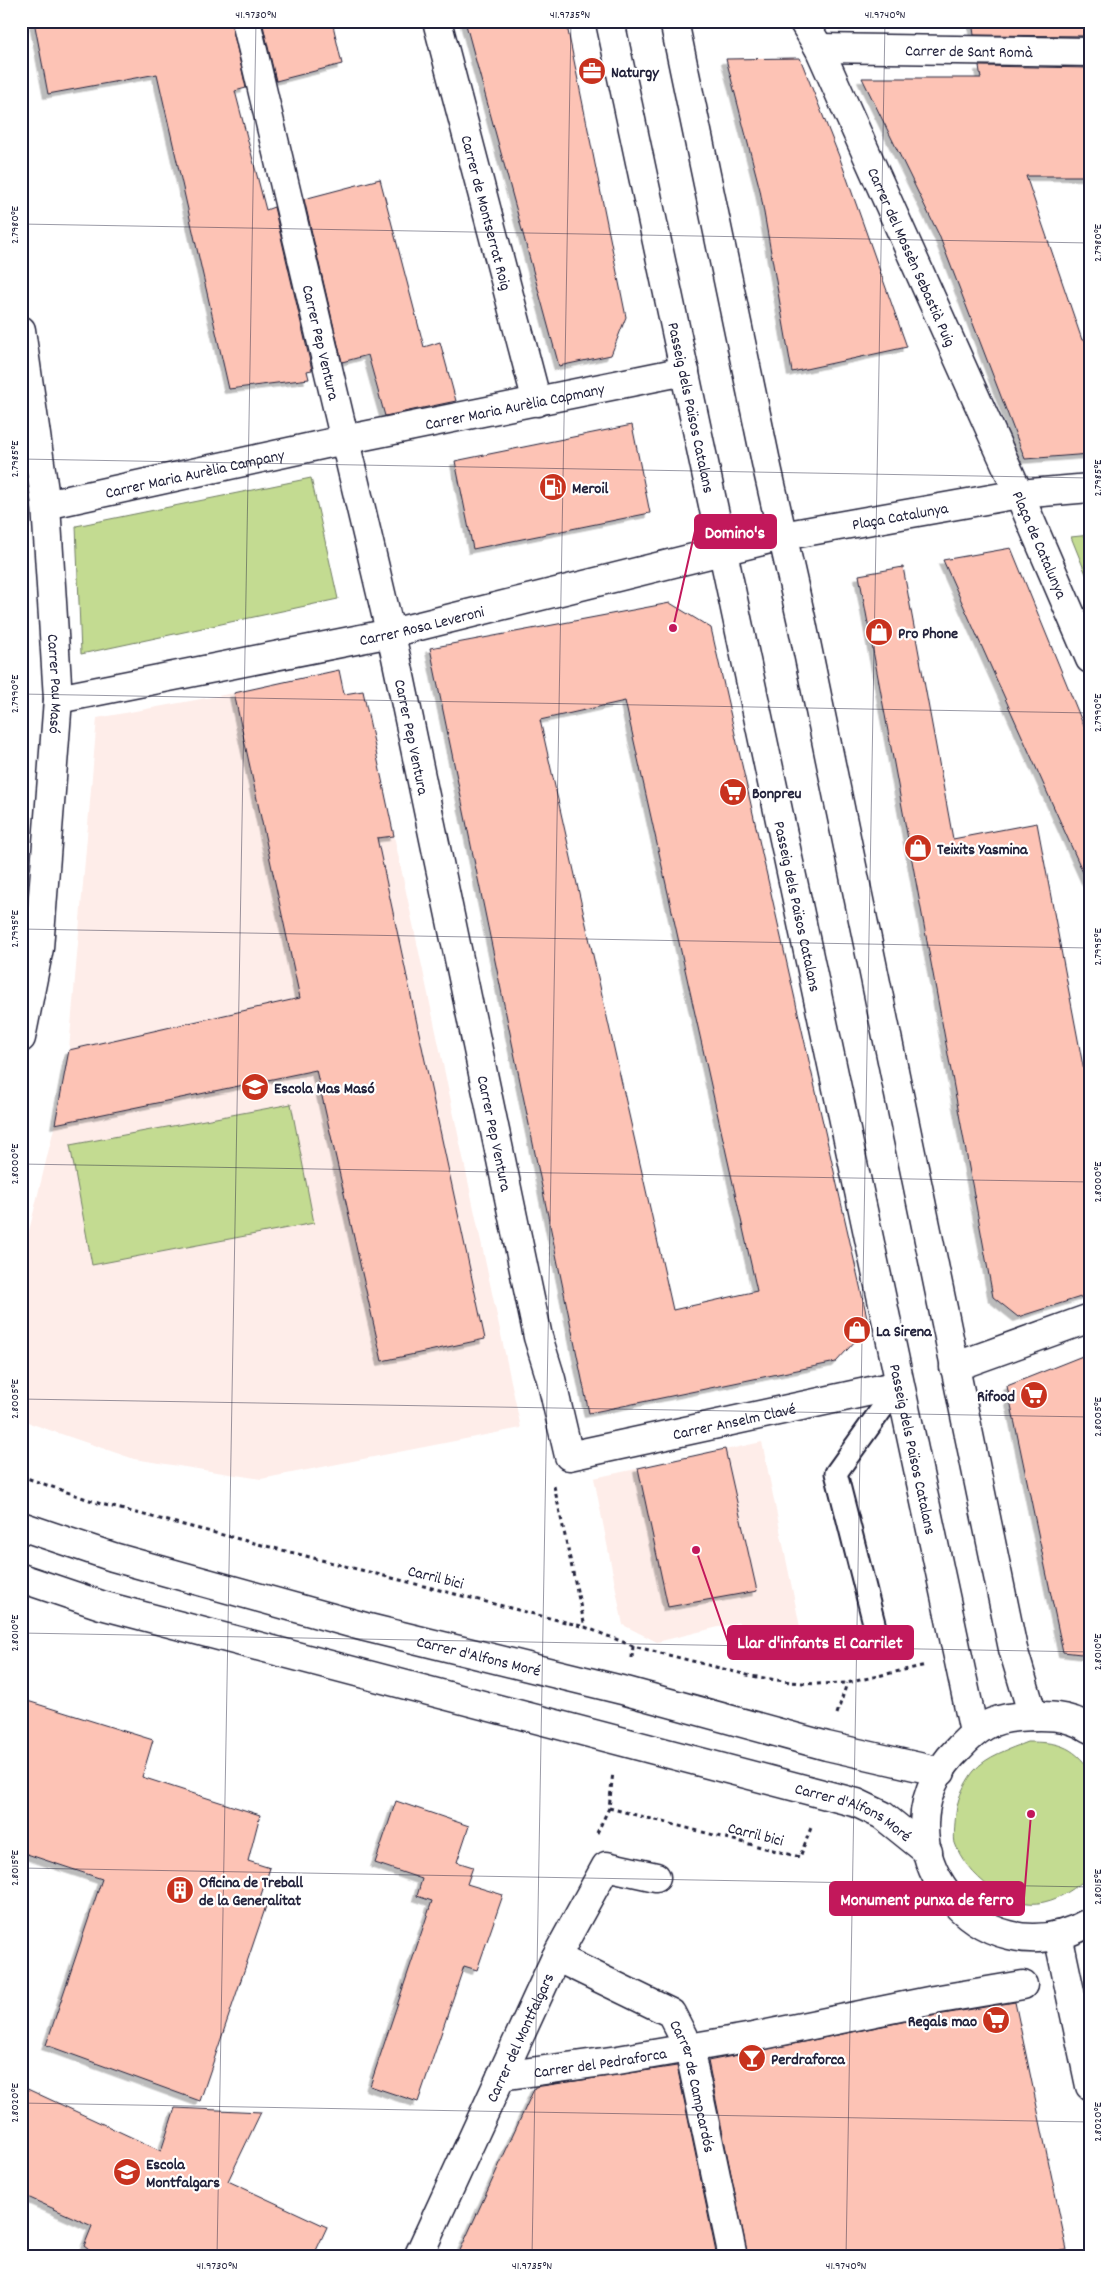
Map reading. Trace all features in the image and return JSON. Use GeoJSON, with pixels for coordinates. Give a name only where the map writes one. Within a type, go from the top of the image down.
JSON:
{"type":"FeatureCollection","features":[{"type":"Feature","properties":{"kind":"street","name":"Carrer Pep Ventura"},"geometry":{"type":"LineString","coordinates":[[246,21],[390,633],[538,1337],[551,1379],[569,1456]]}},
{"type":"Feature","properties":{"kind":"street","name":"Carrer de Montserrat Roig"},"geometry":{"type":"LineString","coordinates":[[437,21],[537,402]]}},
{"type":"Feature","properties":{"kind":"street","name":"Passeig dels Països Catalans"},"geometry":{"type":"LineString","coordinates":[[610,21],[974,1732]]}},
{"type":"Feature","properties":{"kind":"street"},"geometry":{"type":"LineString","coordinates":[[674,21],[800,618],[1013,1649],[1033,1716]]}},
{"type":"Feature","properties":{"kind":"street","name":"Carrer del Mossèn Sebastià Puig"},"geometry":{"type":"LineString","coordinates":[[802,21],[819,48],[1019,494]]}},
{"type":"Feature","properties":{"kind":"street","name":"Carrer de Sant Romà"},"geometry":{"type":"LineString","coordinates":[[819,48],[1090,52]]}},
{"type":"Feature","properties":{"kind":"street","name":"Carrer Pau Masó"},"geometry":{"type":"LineString","coordinates":[[21,330],[46,505],[58,699],[39,948],[21,1038]]}},
{"type":"Feature","properties":{"kind":"street","name":"Carrer Maria Aurèlia Capmany"},"geometry":{"type":"LineString","coordinates":[[344,440],[685,371]]}},
{"type":"Feature","properties":{"kind":"street","name":"Carrer Maria Aurèlia Campany"},"geometry":{"type":"LineString","coordinates":[[46,505],[344,440]]}},
{"type":"Feature","properties":{"kind":"street","name":"Plaça de Catalunya"},"geometry":{"type":"LineString","coordinates":[[1090,488],[1019,494],[1090,659]]}},
{"type":"Feature","properties":{"kind":"street","name":"Plaça Catalunya"},"geometry":{"type":"LineString","coordinates":[[782,536],[1019,494]]}},
{"type":"Feature","properties":{"kind":"street","name":"Carrer Rosa Leveroni"},"geometry":{"type":"LineString","coordinates":[[58,699],[390,633],[782,536]]}},
{"type":"Feature","properties":{"kind":"street"},"geometry":{"type":"LineString","coordinates":[[954,1367],[1090,1318]]}},
{"type":"Feature","properties":{"kind":"street","name":"Carrer Anselm Clavé"},"geometry":{"type":"LineString","coordinates":[[569,1456],[899,1385]]}},
{"type":"Feature","properties":{"kind":"street","name":"Carrer d'Alfons Moré"},"geometry":{"type":"LineString","coordinates":[[21,1526],[113,1558],[365,1627],[626,1691],[827,1746],[941,1772]]}},
{"type":"Feature","properties":{"kind":"street","name":"Carrer d'Alfons Moré"},"geometry":{"type":"LineString","coordinates":[[21,1578],[101,1605],[857,1803],[882,1815],[928,1852]]}},
{"type":"Feature","properties":{"kind":"street"},"geometry":{"type":"LineString","coordinates":[[1090,1729],[1070,1720],[1048,1715],[997,1719],[974,1732],[953,1753],[930,1787],[925,1805],[924,1833],[929,1862],[950,1898],[962,1910],[993,1931],[1014,1937],[1058,1935],[1090,1922]]}},
{"type":"Feature","properties":{"kind":"street","name":"Carrer del Montfalgars"},"geometry":{"type":"LineString","coordinates":[[418,2257],[556,1957],[606,1866],[656,1877]]}},
{"type":"Feature","properties":{"kind":"street"},"geometry":{"type":"LineString","coordinates":[[1058,1935],[1090,2086]]}},
{"type":"Feature","properties":{"kind":"street","name":"Carrer de Campcardós"},"geometry":{"type":"LineString","coordinates":[[556,1957],[671,2013],[689,2048],[733,2257]]}},
{"type":"Feature","properties":{"kind":"street","name":"Carrer del Pedraforca"},"geometry":{"type":"LineString","coordinates":[[501,2076],[689,2048],[934,2000],[1023,1985]]}},
{"type":"Feature","properties":{"kind":"lane"},"geometry":{"type":"LineString","coordinates":[[877,1635],[836,1473],[899,1385]]}},
{"type":"Feature","properties":{"kind":"path","name":"Carril bici"},"geometry":{"type":"LineString","coordinates":[[21,1476],[101,1504],[585,1627],[634,1646],[751,1676],[815,1684],[847,1683]]}},
{"type":"Feature","properties":{"kind":"path","name":"Carril bici"},"geometry":{"type":"LineString","coordinates":[[609,1808],[800,1857],[813,1821]]}},
{"type":"Feature","properties":{"kind":"shaded area","name":"Escola Mas Masó"},"geometry":{"type":"Polygon","coordinates":[[[339,670],[344,694],[363,691],[521,1428],[261,1479],[134,1459],[32,1424],[21,1418],[21,1264],[55,1124],[69,1050],[97,718],[234,693],[339,670]]]}},
{"type":"Feature","properties":{"kind":"shaded area"},"geometry":{"type":"Polygon","coordinates":[[[762,1442],[800,1627],[743,1638],[739,1622],[657,1642],[623,1625],[594,1478],[762,1442]]]}},
{"type":"Feature","properties":{"kind":"green space"},"geometry":{"type":"Polygon","coordinates":[[[311,478],[338,599],[81,654],[76,526],[311,478]]]}},
{"type":"Feature","properties":{"kind":"green space"},"geometry":{"type":"Polygon","coordinates":[[[1090,535],[1090,584],[1071,537],[1090,535]]]}},
{"type":"Feature","properties":{"kind":"green space"},"geometry":{"type":"Polygon","coordinates":[[[291,1104],[314,1223],[92,1265],[70,1145],[291,1104]]]}},
{"type":"Feature","properties":{"kind":"green space"},"geometry":{"type":"Polygon","coordinates":[[[1027,1742],[1055,1744],[1070,1750],[1090,1770],[1090,1876],[1057,1898],[1031,1903],[1017,1901],[990,1888],[968,1867],[960,1855],[954,1835],[959,1798],[972,1774],[985,1761],[1027,1742]]]}},
{"type":"Feature","properties":{"kind":"building"},"geometry":{"type":"Polygon","coordinates":[[[34,21],[231,21],[246,88],[235,91],[266,210],[274,207],[312,370],[307,371],[309,379],[229,389],[157,74],[48,94],[34,21]]]}},
{"type":"Feature","properties":{"kind":"building"},"geometry":{"type":"Polygon","coordinates":[[[262,21],[332,21],[342,64],[276,81],[262,21]]]}},
{"type":"Feature","properties":{"kind":"building"},"geometry":{"type":"Polygon","coordinates":[[[465,21],[566,21],[626,317],[611,355],[559,366],[465,21]]]}},
{"type":"Feature","properties":{"kind":"building"},"geometry":{"type":"Polygon","coordinates":[[[972,21],[1090,21],[1090,36],[974,35],[972,21]]]}},
{"type":"Feature","properties":{"kind":"building"},"geometry":{"type":"Polygon","coordinates":[[[800,58],[839,156],[907,347],[792,372],[760,190],[726,59],[800,58]]]}},
{"type":"Feature","properties":{"kind":"building"},"geometry":{"type":"Polygon","coordinates":[[[979,66],[1090,68],[1090,176],[1026,176],[1082,340],[1090,340],[1090,454],[1025,459],[939,235],[862,78],[981,78],[979,66]]]}},
{"type":"Feature","properties":{"kind":"building"},"geometry":{"type":"Polygon","coordinates":[[[380,179],[424,347],[440,342],[456,401],[385,416],[368,355],[342,362],[304,199],[380,179]]]}},
{"type":"Feature","properties":{"kind":"building","name":"Meroil"},"geometry":{"type":"Polygon","coordinates":[[[632,425],[650,513],[473,549],[455,461],[632,425]]]}},
{"type":"Feature","properties":{"kind":"building"},"geometry":{"type":"Polygon","coordinates":[[[1011,548],[1090,741],[1090,888],[943,560],[1011,548]]]}},
{"type":"Feature","properties":{"kind":"building"},"geometry":{"type":"Polygon","coordinates":[[[903,567],[953,839],[1037,823],[1090,1103],[1090,1294],[1018,1317],[993,1297],[859,575],[903,567]]]}},
{"type":"Feature","properties":{"kind":"building"},"geometry":{"type":"Polygon","coordinates":[[[670,603],[711,628],[869,1326],[836,1362],[589,1413],[430,648],[670,603]],[[625,701],[540,720],[673,1310],[757,1291],[625,701]]]}},
{"type":"Feature","properties":{"kind":"building"},"geometry":{"type":"Polygon","coordinates":[[[339,670],[344,694],[363,691],[394,836],[377,838],[485,1339],[382,1361],[316,1070],[55,1124],[69,1050],[300,998],[234,693],[339,670]]]}},
{"type":"Feature","properties":{"kind":"building"},"geometry":{"type":"Polygon","coordinates":[[[1090,1353],[1090,1655],[1063,1652],[1007,1386],[1090,1353]]]}},
{"type":"Feature","properties":{"kind":"building"},"geometry":{"type":"Polygon","coordinates":[[[725,1449],[757,1591],[668,1607],[638,1468],[725,1449]]]}},
{"type":"Feature","properties":{"kind":"building","name":"Oficina de Treball de la Generalitat"},"geometry":{"type":"Polygon","coordinates":[[[21,1699],[153,1740],[142,1777],[260,1815],[248,1861],[270,1868],[259,1901],[266,1906],[200,2101],[46,2045],[102,1879],[21,1852],[21,1699]]]}},
{"type":"Feature","properties":{"kind":"building"},"geometry":{"type":"Polygon","coordinates":[[[396,1801],[469,1826],[457,1862],[473,1867],[467,1884],[503,1895],[477,1970],[464,1966],[418,2102],[370,2086],[432,1901],[417,1896],[422,1879],[375,1863],[396,1801]]]}},
{"type":"Feature","properties":{"kind":"building"},"geometry":{"type":"Polygon","coordinates":[[[1015,2002],[1067,2250],[1060,2251],[1061,2257],[748,2257],[708,2061],[937,2015],[1015,2002]]]}},
{"type":"Feature","properties":{"kind":"building"},"geometry":{"type":"Polygon","coordinates":[[[677,2066],[717,2257],[457,2257],[535,2087],[677,2066]]]}},
{"type":"Feature","properties":{"kind":"building","name":"Escola Montfalgars"},"geometry":{"type":"Polygon","coordinates":[[[21,2086],[161,2151],[175,2108],[261,2112],[228,2181],[327,2227],[313,2257],[98,2257],[84,2246],[92,2226],[21,2194],[21,2086]]]}},
{"type":"Feature","properties":{"kind":"place","name":"Naturgy"},"geometry":{"type":"Point","coordinates":[592,71]}},
{"type":"Feature","properties":{"kind":"place","name":"Meroil"},"geometry":{"type":"Point","coordinates":[553,487]}},
{"type":"Feature","properties":{"kind":"place","name":"Domino's"},"geometry":{"type":"Point","coordinates":[673,628]}},
{"type":"Feature","properties":{"kind":"place","name":"Pro Phone"},"geometry":{"type":"Point","coordinates":[879,632]}},
{"type":"Feature","properties":{"kind":"place","name":"Bonpreu"},"geometry":{"type":"Point","coordinates":[733,792]}},
{"type":"Feature","properties":{"kind":"place","name":"Teixits Yasmina"},"geometry":{"type":"Point","coordinates":[918,848]}},
{"type":"Feature","properties":{"kind":"place","name":"Escola Mas Masó"},"geometry":{"type":"Point","coordinates":[255,1087]}},
{"type":"Feature","properties":{"kind":"place","name":"La Sirena"},"geometry":{"type":"Point","coordinates":[857,1330]}},
{"type":"Feature","properties":{"kind":"place","name":"Rifood"},"geometry":{"type":"Point","coordinates":[1034,1395]}},
{"type":"Feature","properties":{"kind":"place","name":"Llar d'infants El Carrilet"},"geometry":{"type":"Point","coordinates":[696,1550]}},
{"type":"Feature","properties":{"kind":"place","name":"Monument punxa de ferro"},"geometry":{"type":"Point","coordinates":[1031,1814]}},
{"type":"Feature","properties":{"kind":"place","name":"Oficina de Treball de la Generalitat"},"geometry":{"type":"Point","coordinates":[180,1890]}},
{"type":"Feature","properties":{"kind":"place","name":"Regals mao"},"geometry":{"type":"Point","coordinates":[996,2020]}},
{"type":"Feature","properties":{"kind":"place","name":"Perdraforca"},"geometry":{"type":"Point","coordinates":[752,2058]}},
{"type":"Feature","properties":{"kind":"place","name":"Escola Montfalgars"},"geometry":{"type":"Point","coordinates":[127,2172]}}]}
